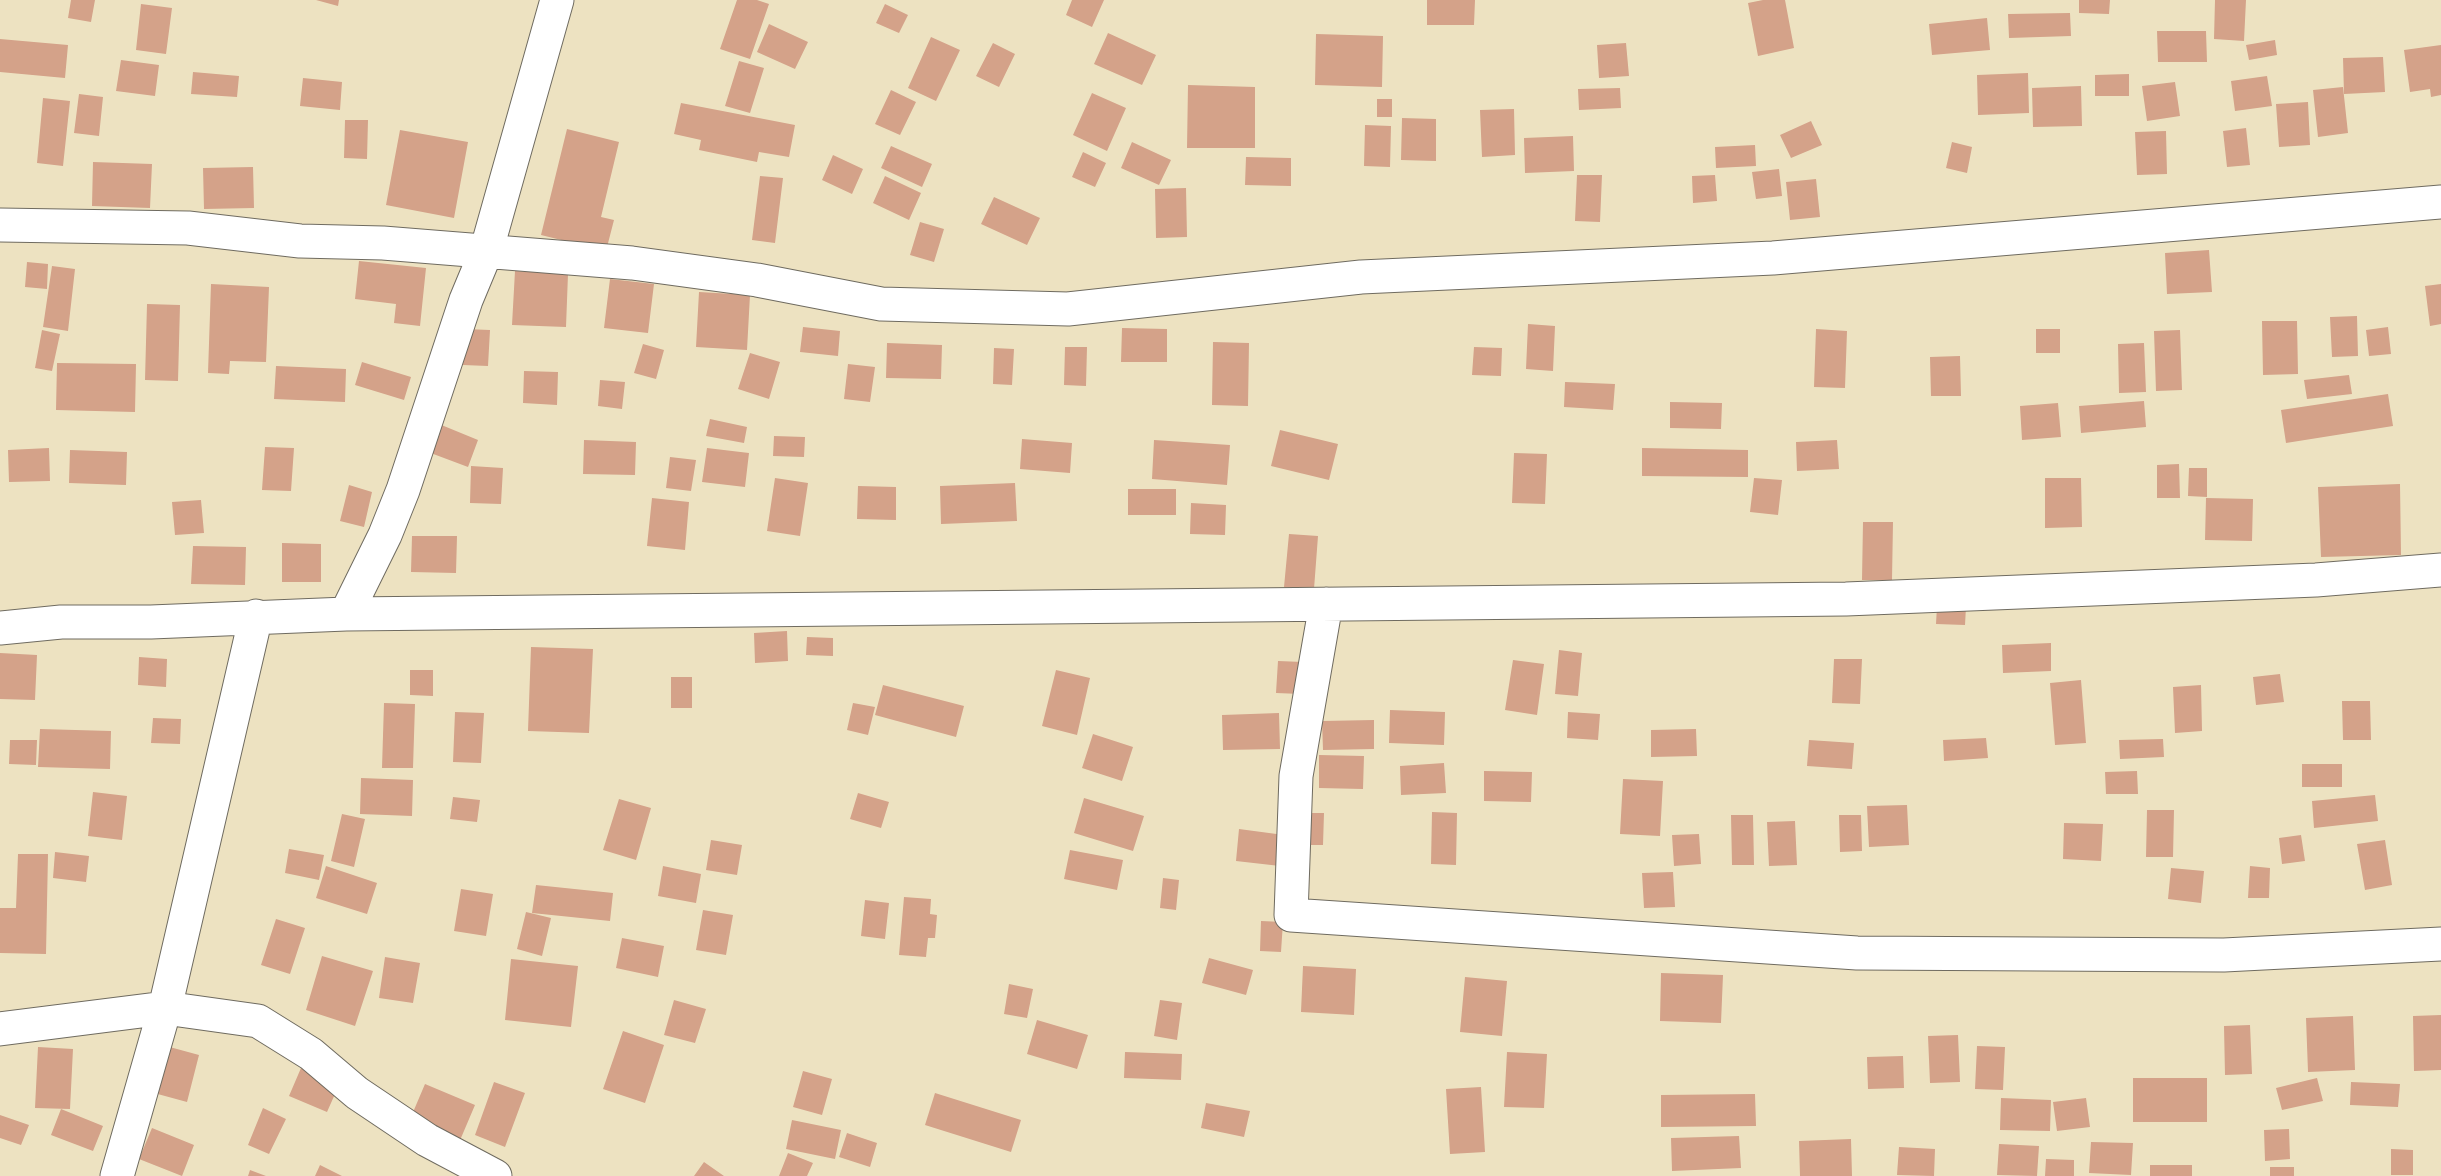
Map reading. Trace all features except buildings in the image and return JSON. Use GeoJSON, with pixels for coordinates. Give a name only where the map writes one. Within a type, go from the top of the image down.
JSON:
{"type":"FeatureCollection","features":[{"type":"Feature","properties":{"kind":"street"},"geometry":{"type":"LineString","coordinates":[[346,614],[385,535],[403,490],[466,300],[486,252],[557,0]]}},
{"type":"Feature","properties":{"kind":"street"},"geometry":{"type":"LineString","coordinates":[[0,225],[188,228],[300,241],[383,243],[632,263],[757,280],[881,304],[1068,309],[1361,277],[1773,258],[2441,202]]}},
{"type":"Feature","properties":{"kind":"street"},"geometry":{"type":"LineString","coordinates":[[0,628],[61,622],[151,622],[346,614],[1846,599],[2316,580],[2441,570]]}},
{"type":"Feature","properties":{"kind":"street"},"geometry":{"type":"LineString","coordinates":[[1326,604],[1296,776],[1291,915],[1857,953],[2224,955],[2441,944]]}},
{"type":"Feature","properties":{"kind":"street"},"geometry":{"type":"LineString","coordinates":[[117,1176],[165,1008],[256,616]]}},
{"type":"Feature","properties":{"kind":"street"},"geometry":{"type":"LineString","coordinates":[[0,1029],[165,1008],[258,1021],[311,1054],[357,1093],[427,1140],[495,1176]]}}]}
